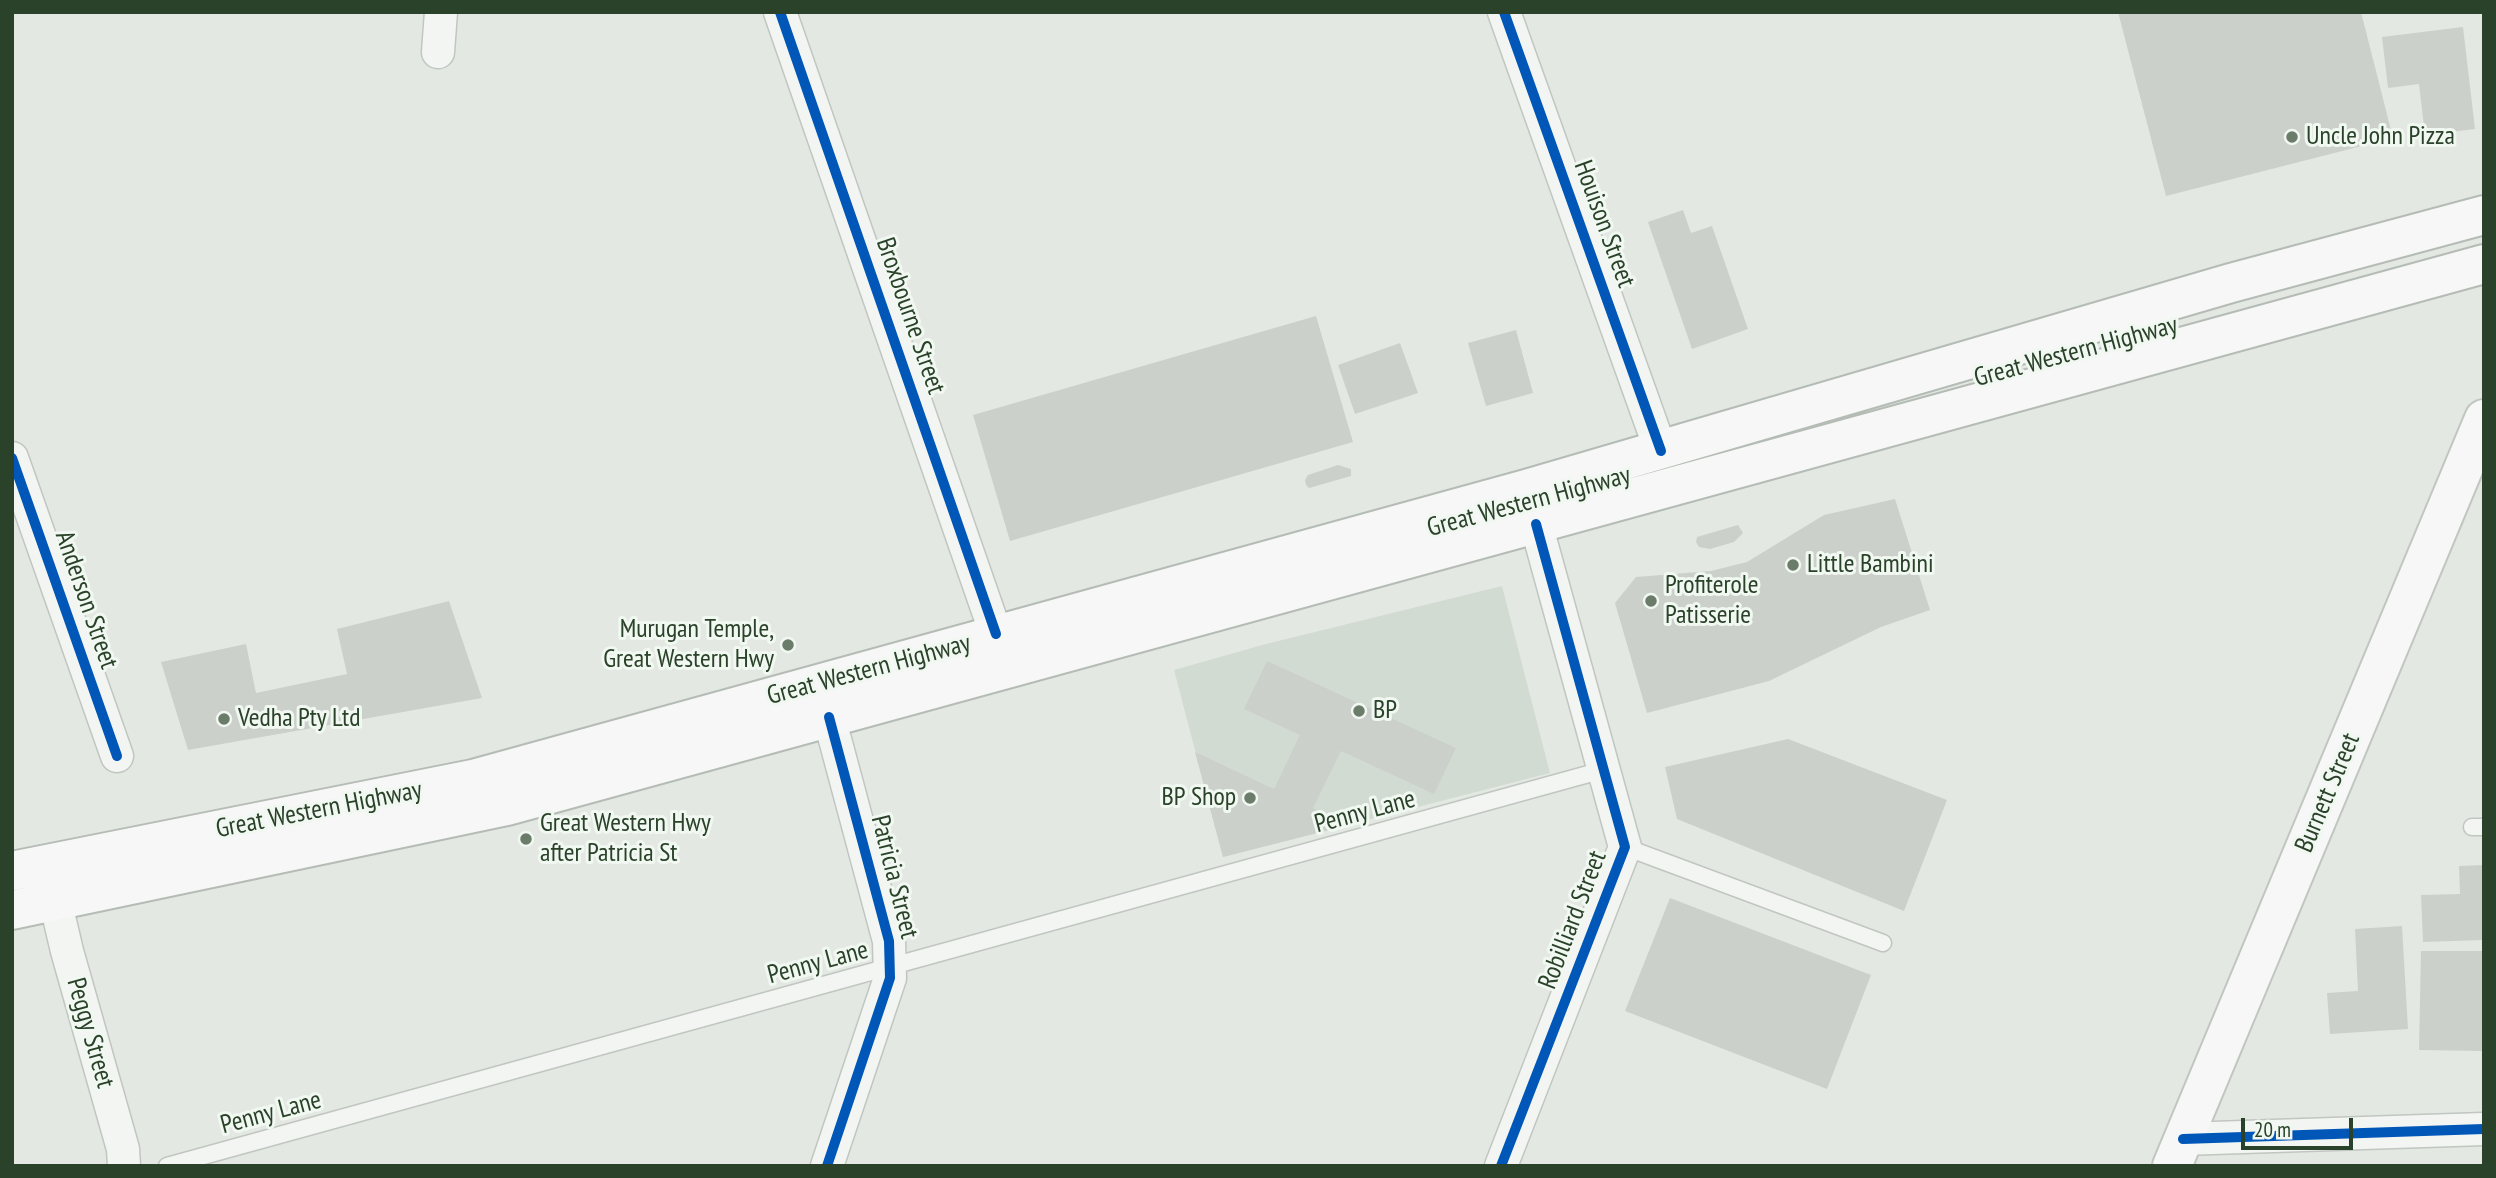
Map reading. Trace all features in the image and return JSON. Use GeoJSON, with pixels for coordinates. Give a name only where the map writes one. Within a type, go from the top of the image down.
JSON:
{"type":"FeatureCollection","features":[{"type":"Feature","properties":{"kind":"main road","name":"Great Western Highway"},"geometry":{"type":"LineString","coordinates":[[12,871],[472,779],[1661,451],[2231,284],[2484,215]]}},
{"type":"Feature","properties":{"kind":"main road","name":"Great Western Highway"},"geometry":{"type":"LineString","coordinates":[[12,910],[507,806],[2484,264]]}},
{"type":"Feature","properties":{"kind":"main road","name":"Burnett Street"},"geometry":{"type":"LineString","coordinates":[[2178,1152],[2484,419]]}},
{"type":"Feature","properties":{"kind":"street"},"geometry":{"type":"LineString","coordinates":[[438,52],[442,12]]}},
{"type":"Feature","properties":{"kind":"street","name":"Broxbourne Street"},"geometry":{"type":"LineString","coordinates":[[780,12],[996,634]]}},
{"type":"Feature","properties":{"kind":"street","name":"Houison Street"},"geometry":{"type":"LineString","coordinates":[[1504,12],[1661,451]]}},
{"type":"Feature","properties":{"kind":"street","name":"Anderson Street"},"geometry":{"type":"LineString","coordinates":[[12,458],[117,756]]}},
{"type":"Feature","properties":{"kind":"street","name":"Robilliard Street"},"geometry":{"type":"LineString","coordinates":[[1502,1166],[1625,847],[1536,524]]}},
{"type":"Feature","properties":{"kind":"street","name":"Patricia Street"},"geometry":{"type":"LineString","coordinates":[[827,1166],[887,993],[890,967],[889,941],[830,717]]}},
{"type":"Feature","properties":{"kind":"street","name":"Peggy Street"},"geometry":{"type":"LineString","coordinates":[[55,900],[124,1149],[124,1166]]}},
{"type":"Feature","properties":{"kind":"street"},"geometry":{"type":"LineString","coordinates":[[2178,1152],[2484,1129]]}},
{"type":"Feature","properties":{"kind":"lane","name":"Penny Lane"},"geometry":{"type":"LineString","coordinates":[[167,1166],[1603,770]]}},
{"type":"Feature","properties":{"kind":"lane"},"geometry":{"type":"LineString","coordinates":[[1625,847],[1883,943]]}},
{"type":"Feature","properties":{"kind":"shaded area","name":"BP"},"geometry":{"type":"Polygon","coordinates":[[[1502,586],[1550,773],[1223,857],[1174,670],[1266,644],[1502,586]]]}},
{"type":"Feature","properties":{"kind":"building"},"geometry":{"type":"Polygon","coordinates":[[[2118,12],[2361,12],[2393,138],[2166,196],[2118,12]]]}},
{"type":"Feature","properties":{"kind":"building"},"geometry":{"type":"Polygon","coordinates":[[[2463,27],[2475,129],[2425,135],[2419,84],[2388,88],[2382,37],[2463,27]]]}},
{"type":"Feature","properties":{"kind":"building"},"geometry":{"type":"Polygon","coordinates":[[[1683,210],[1691,233],[1712,226],[1748,329],[1692,349],[1648,222],[1683,210]]]}},
{"type":"Feature","properties":{"kind":"building"},"geometry":{"type":"Polygon","coordinates":[[[1316,316],[1353,442],[1010,541],[973,415],[1316,316]]]}},
{"type":"Feature","properties":{"kind":"building"},"geometry":{"type":"Polygon","coordinates":[[[1516,330],[1533,393],[1486,406],[1468,343],[1516,330]]]}},
{"type":"Feature","properties":{"kind":"building"},"geometry":{"type":"Polygon","coordinates":[[[1400,343],[1418,393],[1355,414],[1338,365],[1400,343]]]}},
{"type":"Feature","properties":{"kind":"building"},"geometry":{"type":"Polygon","coordinates":[[[1338,465],[1351,469],[1351,476],[1309,488],[1306,485],[1308,475],[1338,465]]]}},
{"type":"Feature","properties":{"kind":"building"},"geometry":{"type":"Polygon","coordinates":[[[1895,499],[1930,610],[1881,627],[1769,681],[1647,713],[1615,603],[1636,577],[1711,571],[1747,562],[1824,515],[1895,499]]]}},
{"type":"Feature","properties":{"kind":"building"},"geometry":{"type":"Polygon","coordinates":[[[1738,525],[1743,533],[1734,542],[1710,549],[1699,547],[1696,542],[1697,537],[1738,525]]]}},
{"type":"Feature","properties":{"kind":"building"},"geometry":{"type":"Polygon","coordinates":[[[449,601],[482,698],[188,750],[161,662],[246,644],[256,693],[347,674],[337,629],[449,601]]]}},
{"type":"Feature","properties":{"kind":"building"},"geometry":{"type":"Polygon","coordinates":[[[1267,661],[1456,748],[1434,794],[1341,751],[1313,808],[1345,826],[1223,857],[1195,752],[1274,789],[1300,735],[1244,709],[1267,661]]]}},
{"type":"Feature","properties":{"kind":"building"},"geometry":{"type":"Polygon","coordinates":[[[1788,739],[1947,800],[1904,911],[1677,819],[1665,767],[1788,739]]]}},
{"type":"Feature","properties":{"kind":"building"},"geometry":{"type":"Polygon","coordinates":[[[2484,865],[2484,940],[2423,942],[2421,895],[2460,894],[2459,866],[2484,865]]]}},
{"type":"Feature","properties":{"kind":"building"},"geometry":{"type":"Polygon","coordinates":[[[1670,898],[1871,975],[1827,1089],[1625,1011],[1670,898]]]}},
{"type":"Feature","properties":{"kind":"building"},"geometry":{"type":"Polygon","coordinates":[[[2402,926],[2408,1029],[2330,1034],[2327,993],[2358,991],[2355,929],[2402,926]]]}},
{"type":"Feature","properties":{"kind":"building"},"geometry":{"type":"Polygon","coordinates":[[[2421,951],[2483,951],[2484,1051],[2419,1050],[2421,951]]]}},
{"type":"Feature","properties":{"kind":"cycle path"},"geometry":{"type":"LineString","coordinates":[[780,12],[996,634]]}},
{"type":"Feature","properties":{"kind":"cycle path"},"geometry":{"type":"LineString","coordinates":[[1504,12],[1661,451]]}},
{"type":"Feature","properties":{"kind":"cycle path"},"geometry":{"type":"LineString","coordinates":[[12,458],[117,756]]}},
{"type":"Feature","properties":{"kind":"cycle path"},"geometry":{"type":"LineString","coordinates":[[1501,1166],[1625,847],[1536,524]]}},
{"type":"Feature","properties":{"kind":"cycle path"},"geometry":{"type":"LineString","coordinates":[[827,1166],[890,978],[889,941],[829,717]]}},
{"type":"Feature","properties":{"kind":"cycle path"},"geometry":{"type":"LineString","coordinates":[[2183,1139],[2484,1129]]}},
{"type":"Feature","properties":{"kind":"place","name":"Uncle John Pizza"},"geometry":{"type":"Point","coordinates":[2292,137]}},
{"type":"Feature","properties":{"kind":"place","name":"Little Bambini"},"geometry":{"type":"Point","coordinates":[1793,565]}},
{"type":"Feature","properties":{"kind":"place","name":"Profiterole Patisserie"},"geometry":{"type":"Point","coordinates":[1651,601]}},
{"type":"Feature","properties":{"kind":"place","name":"Murugan Temple, Great Western Hwy"},"geometry":{"type":"Point","coordinates":[788,645]}},
{"type":"Feature","properties":{"kind":"place","name":"BP"},"geometry":{"type":"Point","coordinates":[1359,711]}},
{"type":"Feature","properties":{"kind":"place","name":"Vedha Pty Ltd"},"geometry":{"type":"Point","coordinates":[224,719]}},
{"type":"Feature","properties":{"kind":"place","name":"BP Shop"},"geometry":{"type":"Point","coordinates":[1250,798]}},
{"type":"Feature","properties":{"kind":"place","name":"Great Western Hwy after Patricia St"},"geometry":{"type":"Point","coordinates":[526,839]}}]}
